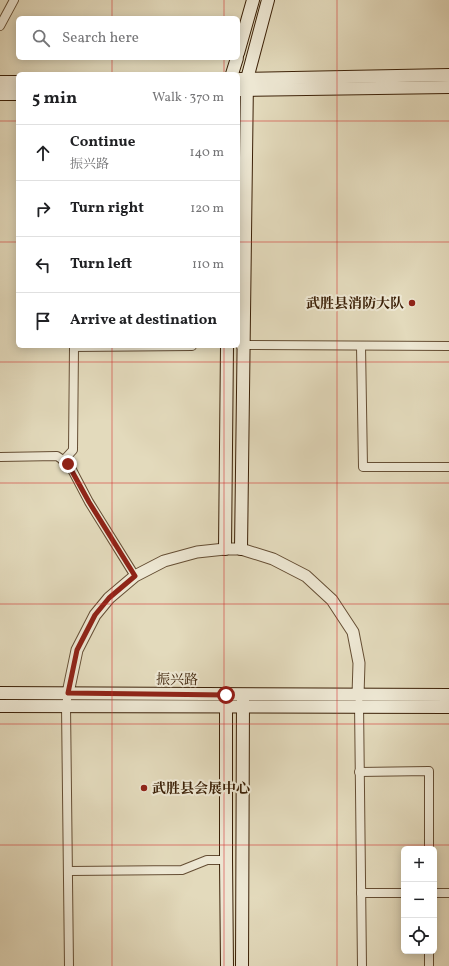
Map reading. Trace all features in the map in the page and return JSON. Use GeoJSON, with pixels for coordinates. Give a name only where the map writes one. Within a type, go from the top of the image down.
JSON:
{"type":"FeatureCollection","features":[{"type":"Feature","properties":{"kind":"main road"},"geometry":{"type":"LineString","coordinates":[[240,45],[252,0]]}},
{"type":"Feature","properties":{"kind":"main road"},"geometry":{"type":"LineString","coordinates":[[241,549],[243,84],[268,0]]}},
{"type":"Feature","properties":{"kind":"main road"},"geometry":{"type":"LineString","coordinates":[[233,72],[236,60]]}},
{"type":"Feature","properties":{"kind":"main road"},"geometry":{"type":"LineString","coordinates":[[243,84],[449,75]]}},
{"type":"Feature","properties":{"kind":"main road"},"geometry":{"type":"LineString","coordinates":[[0,82],[16,82]]}},
{"type":"Feature","properties":{"kind":"main road"},"geometry":{"type":"LineString","coordinates":[[243,84],[449,87]]}},
{"type":"Feature","properties":{"kind":"main road"},"geometry":{"type":"LineString","coordinates":[[0,94],[16,94]]}},
{"type":"Feature","properties":{"kind":"main road"},"geometry":{"type":"LineString","coordinates":[[225,549],[227,348]]}},
{"type":"Feature","properties":{"kind":"main road","name":"振兴路"},"geometry":{"type":"LineString","coordinates":[[0,693],[68,693],[226,701]]}},
{"type":"Feature","properties":{"kind":"main road","name":"振兴路"},"geometry":{"type":"LineString","coordinates":[[0,706],[66,706],[226,701],[358,701],[449,695]]}},
{"type":"Feature","properties":{"kind":"main road"},"geometry":{"type":"LineString","coordinates":[[226,701],[227,966]]}},
{"type":"Feature","properties":{"kind":"main road"},"geometry":{"type":"LineString","coordinates":[[242,966],[243,701]]}},
{"type":"Feature","properties":{"kind":"main road","name":"振兴路"},"geometry":{"type":"LineString","coordinates":[[358,701],[449,707]]}},
{"type":"Feature","properties":{"kind":"street"},"geometry":{"type":"LineString","coordinates":[[0,26],[14,0]]}},
{"type":"Feature","properties":{"kind":"street"},"geometry":{"type":"LineString","coordinates":[[241,345],[449,346]]}},
{"type":"Feature","properties":{"kind":"street"},"geometry":{"type":"LineString","coordinates":[[361,346],[363,468],[449,467]]}},
{"type":"Feature","properties":{"kind":"street"},"geometry":{"type":"LineString","coordinates":[[64,461],[73,450],[74,348]]}},
{"type":"Feature","properties":{"kind":"street"},"geometry":{"type":"LineString","coordinates":[[0,457],[57,456],[68,464],[89,502],[135,576]]}},
{"type":"Feature","properties":{"kind":"street"},"geometry":{"type":"LineString","coordinates":[[69,966],[66,706],[77,650],[95,615],[109,598],[135,576],[164,561],[197,552],[225,549],[241,549],[273,559],[306,576],[332,600],[353,632],[359,662],[358,701],[362,966]]}},
{"type":"Feature","properties":{"kind":"street"},"geometry":{"type":"LineString","coordinates":[[359,772],[430,771],[429,846]]}},
{"type":"Feature","properties":{"kind":"street"},"geometry":{"type":"LineString","coordinates":[[69,871],[182,870],[207,860],[226,860]]}},
{"type":"Feature","properties":{"kind":"street"},"geometry":{"type":"LineString","coordinates":[[360,893],[401,893]]}},
{"type":"Feature","properties":{"kind":"street"},"geometry":{"type":"LineString","coordinates":[[437,893],[449,893]]}},
{"type":"Feature","properties":{"kind":"street"},"geometry":{"type":"LineString","coordinates":[[429,954],[429,966]]}},
{"type":"Feature","properties":{"kind":"place","name":"武胜县消防大队"},"geometry":{"type":"Point","coordinates":[412,303]}},
{"type":"Feature","properties":{"kind":"place","name":"武胜县会展中心"},"geometry":{"type":"Point","coordinates":[144,788]}},
{"type":"Feature","properties":{"kind":"route"},"geometry":{"type":"LineString","coordinates":[[68,464],[89,502],[135,576],[109,598],[95,615],[77,650],[68,693],[226,695]]}}]}
